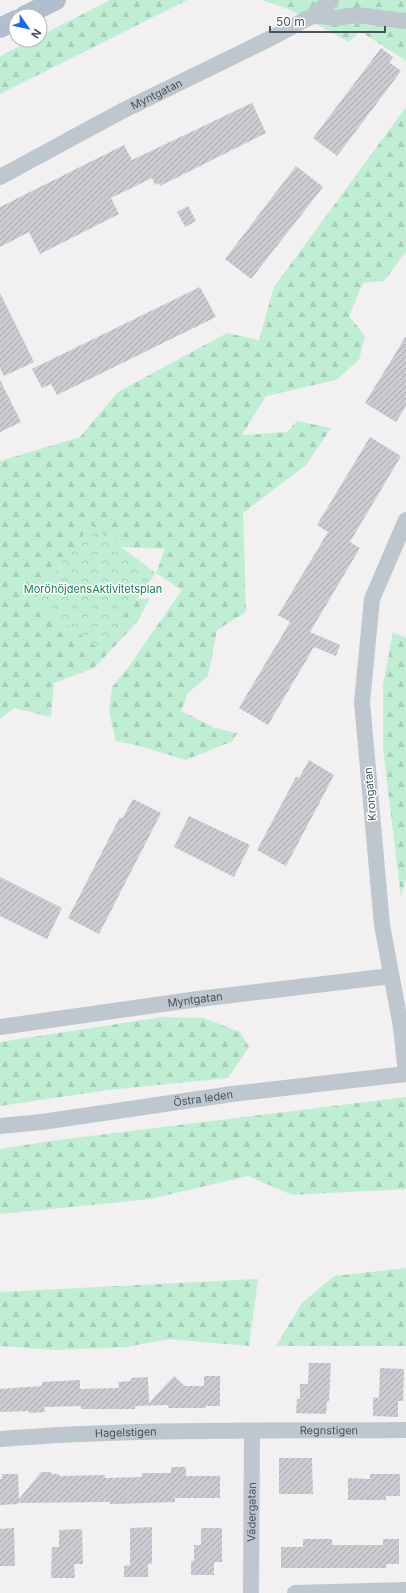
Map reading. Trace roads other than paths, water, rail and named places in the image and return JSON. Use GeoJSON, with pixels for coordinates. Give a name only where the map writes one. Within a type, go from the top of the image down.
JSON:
{"type":"FeatureCollection","features":[{"type":"Feature","properties":{"kind":"main road"},"geometry":{"type":"LineString","coordinates":[[40,8],[56,0]]}},
{"type":"Feature","properties":{"kind":"street","name":"Myntgatan"},"geometry":{"type":"LineString","coordinates":[[0,178],[122,112],[314,15],[331,0]]}},
{"type":"Feature","properties":{"kind":"street"},"geometry":{"type":"LineString","coordinates":[[314,15],[335,18],[356,15],[406,21]]}},
{"type":"Feature","properties":{"kind":"street","name":"Krongatan"},"geometry":{"type":"LineString","coordinates":[[406,520],[372,599],[362,702],[382,925],[402,1027],[406,1074]]}},
{"type":"Feature","properties":{"kind":"street","name":"Myntgatan"},"geometry":{"type":"LineString","coordinates":[[0,1027],[391,976]]}},
{"type":"Feature","properties":{"kind":"street","name":"Östra leden"},"geometry":{"type":"LineString","coordinates":[[0,1126],[42,1122],[232,1094],[406,1074]]}},
{"type":"Feature","properties":{"kind":"street","name":"Regnstigen"},"geometry":{"type":"LineString","coordinates":[[252,1432],[406,1430]]}},
{"type":"Feature","properties":{"kind":"street","name":"Hagelstigen"},"geometry":{"type":"LineString","coordinates":[[0,1438],[171,1432],[252,1432]]}},
{"type":"Feature","properties":{"kind":"street","name":"Vädergatan"},"geometry":{"type":"LineString","coordinates":[[251,1593],[252,1432]]}},
{"type":"Feature","properties":{"kind":"street"},"geometry":{"type":"LineString","coordinates":[[295,1593],[406,1590]]}},
{"type":"Feature","properties":{"kind":"park label","name":"MoröhöjdensAktivitetsplan"},"geometry":{"type":"Point","coordinates":[93,589]}}]}
